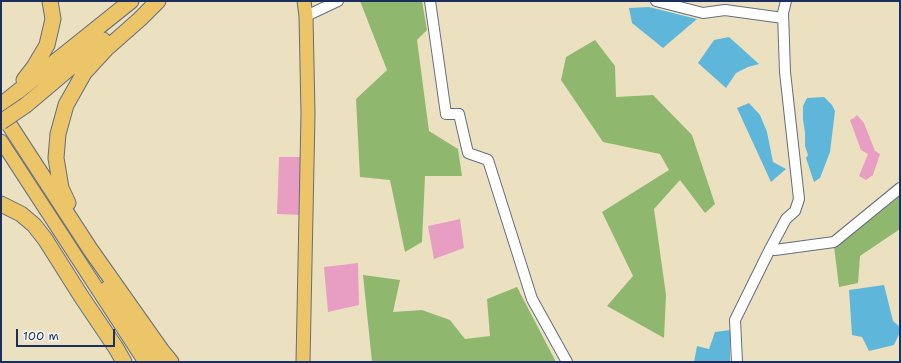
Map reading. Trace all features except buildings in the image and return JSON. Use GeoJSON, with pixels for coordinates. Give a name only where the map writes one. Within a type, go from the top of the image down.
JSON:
{"type":"FeatureCollection","features":[{"type":"Feature","properties":{"kind":"highway"},"geometry":{"type":"LineString","coordinates":[[5,102],[34,67],[47,44],[53,19],[50,1]]}},
{"type":"Feature","properties":{"kind":"highway"},"geometry":{"type":"LineString","coordinates":[[5,102],[131,1]]}},
{"type":"Feature","properties":{"kind":"highway"},"geometry":{"type":"LineString","coordinates":[[150,1],[26,105],[1,124],[102,281],[139,342],[156,362]]}},
{"type":"Feature","properties":{"kind":"highway"},"geometry":{"type":"LineString","coordinates":[[90,249],[61,188],[56,158],[58,134],[66,105],[84,73],[106,49],[158,1]]}},
{"type":"Feature","properties":{"kind":"highway"},"geometry":{"type":"LineString","coordinates":[[1,112],[90,249],[171,362]]}},
{"type":"Feature","properties":{"kind":"highway"},"geometry":{"type":"LineString","coordinates":[[1,204],[21,214],[34,225],[45,239],[124,362]]}},
{"type":"Feature","properties":{"kind":"main road"},"geometry":{"type":"LineString","coordinates":[[303,362],[308,114],[306,16],[304,1]]}},
{"type":"Feature","properties":{"kind":"main road"},"geometry":{"type":"LineString","coordinates":[[1,141],[145,362]]}},
{"type":"Feature","properties":{"kind":"main road"},"geometry":{"type":"LineString","coordinates":[[1,154],[138,362]]}},
{"type":"Feature","properties":{"kind":"street"},"geometry":{"type":"LineString","coordinates":[[306,16],[338,1]]}},
{"type":"Feature","properties":{"kind":"street"},"geometry":{"type":"LineString","coordinates":[[430,1],[446,114],[459,114],[468,153],[488,160],[532,299],[567,362]]}},
{"type":"Feature","properties":{"kind":"street"},"geometry":{"type":"LineString","coordinates":[[656,1],[702,12],[724,10],[783,18]]}},
{"type":"Feature","properties":{"kind":"street"},"geometry":{"type":"LineString","coordinates":[[737,362],[735,320],[770,249],[786,219],[795,211],[799,199],[785,72],[783,13],[786,1]]}},
{"type":"Feature","properties":{"kind":"street"},"geometry":{"type":"LineString","coordinates":[[770,249],[775,250],[834,242],[900,188]]}},
{"type":"Feature","properties":{"kind":"green space"},"geometry":{"type":"Polygon","coordinates":[[[360,1],[422,1],[427,30],[417,40],[429,131],[458,149],[462,176],[425,176],[422,242],[405,252],[390,180],[360,177],[356,99],[387,70],[360,1]]]}},
{"type":"Feature","properties":{"kind":"green space"},"geometry":{"type":"Polygon","coordinates":[[[595,40],[615,66],[616,97],[653,95],[692,135],[715,204],[705,213],[680,180],[654,209],[666,295],[664,338],[607,306],[633,276],[602,212],[669,170],[660,154],[603,142],[561,80],[566,57],[595,40]]]}},
{"type":"Feature","properties":{"kind":"green space"},"geometry":{"type":"Polygon","coordinates":[[[900,194],[900,229],[860,256],[858,283],[839,287],[834,246],[900,194]]]}},
{"type":"Feature","properties":{"kind":"green space"},"geometry":{"type":"Polygon","coordinates":[[[363,275],[400,280],[393,312],[422,310],[450,320],[465,339],[490,336],[487,299],[517,287],[556,362],[372,362],[363,275]]]}},
{"type":"Feature","properties":{"kind":"water"},"geometry":{"type":"Polygon","coordinates":[[[649,7],[697,19],[663,48],[632,23],[629,8],[649,7]]]}},
{"type":"Feature","properties":{"kind":"water"},"geometry":{"type":"Polygon","coordinates":[[[729,37],[759,64],[748,67],[736,73],[726,88],[698,63],[714,40],[729,37]]]}},
{"type":"Feature","properties":{"kind":"water"},"geometry":{"type":"Polygon","coordinates":[[[824,97],[832,105],[835,111],[830,152],[820,178],[814,182],[806,158],[808,155],[805,146],[803,106],[807,98],[824,97]]]}},
{"type":"Feature","properties":{"kind":"water"},"geometry":{"type":"Polygon","coordinates":[[[749,103],[760,115],[767,132],[773,162],[786,169],[771,182],[737,108],[749,103]]]}},
{"type":"Feature","properties":{"kind":"water"},"geometry":{"type":"Polygon","coordinates":[[[884,285],[893,321],[900,327],[900,332],[894,345],[869,351],[862,337],[852,335],[849,290],[884,285]]]}},
{"type":"Feature","properties":{"kind":"water"},"geometry":{"type":"Polygon","coordinates":[[[730,330],[730,362],[694,362],[697,346],[709,349],[715,332],[730,330]]]}}]}
